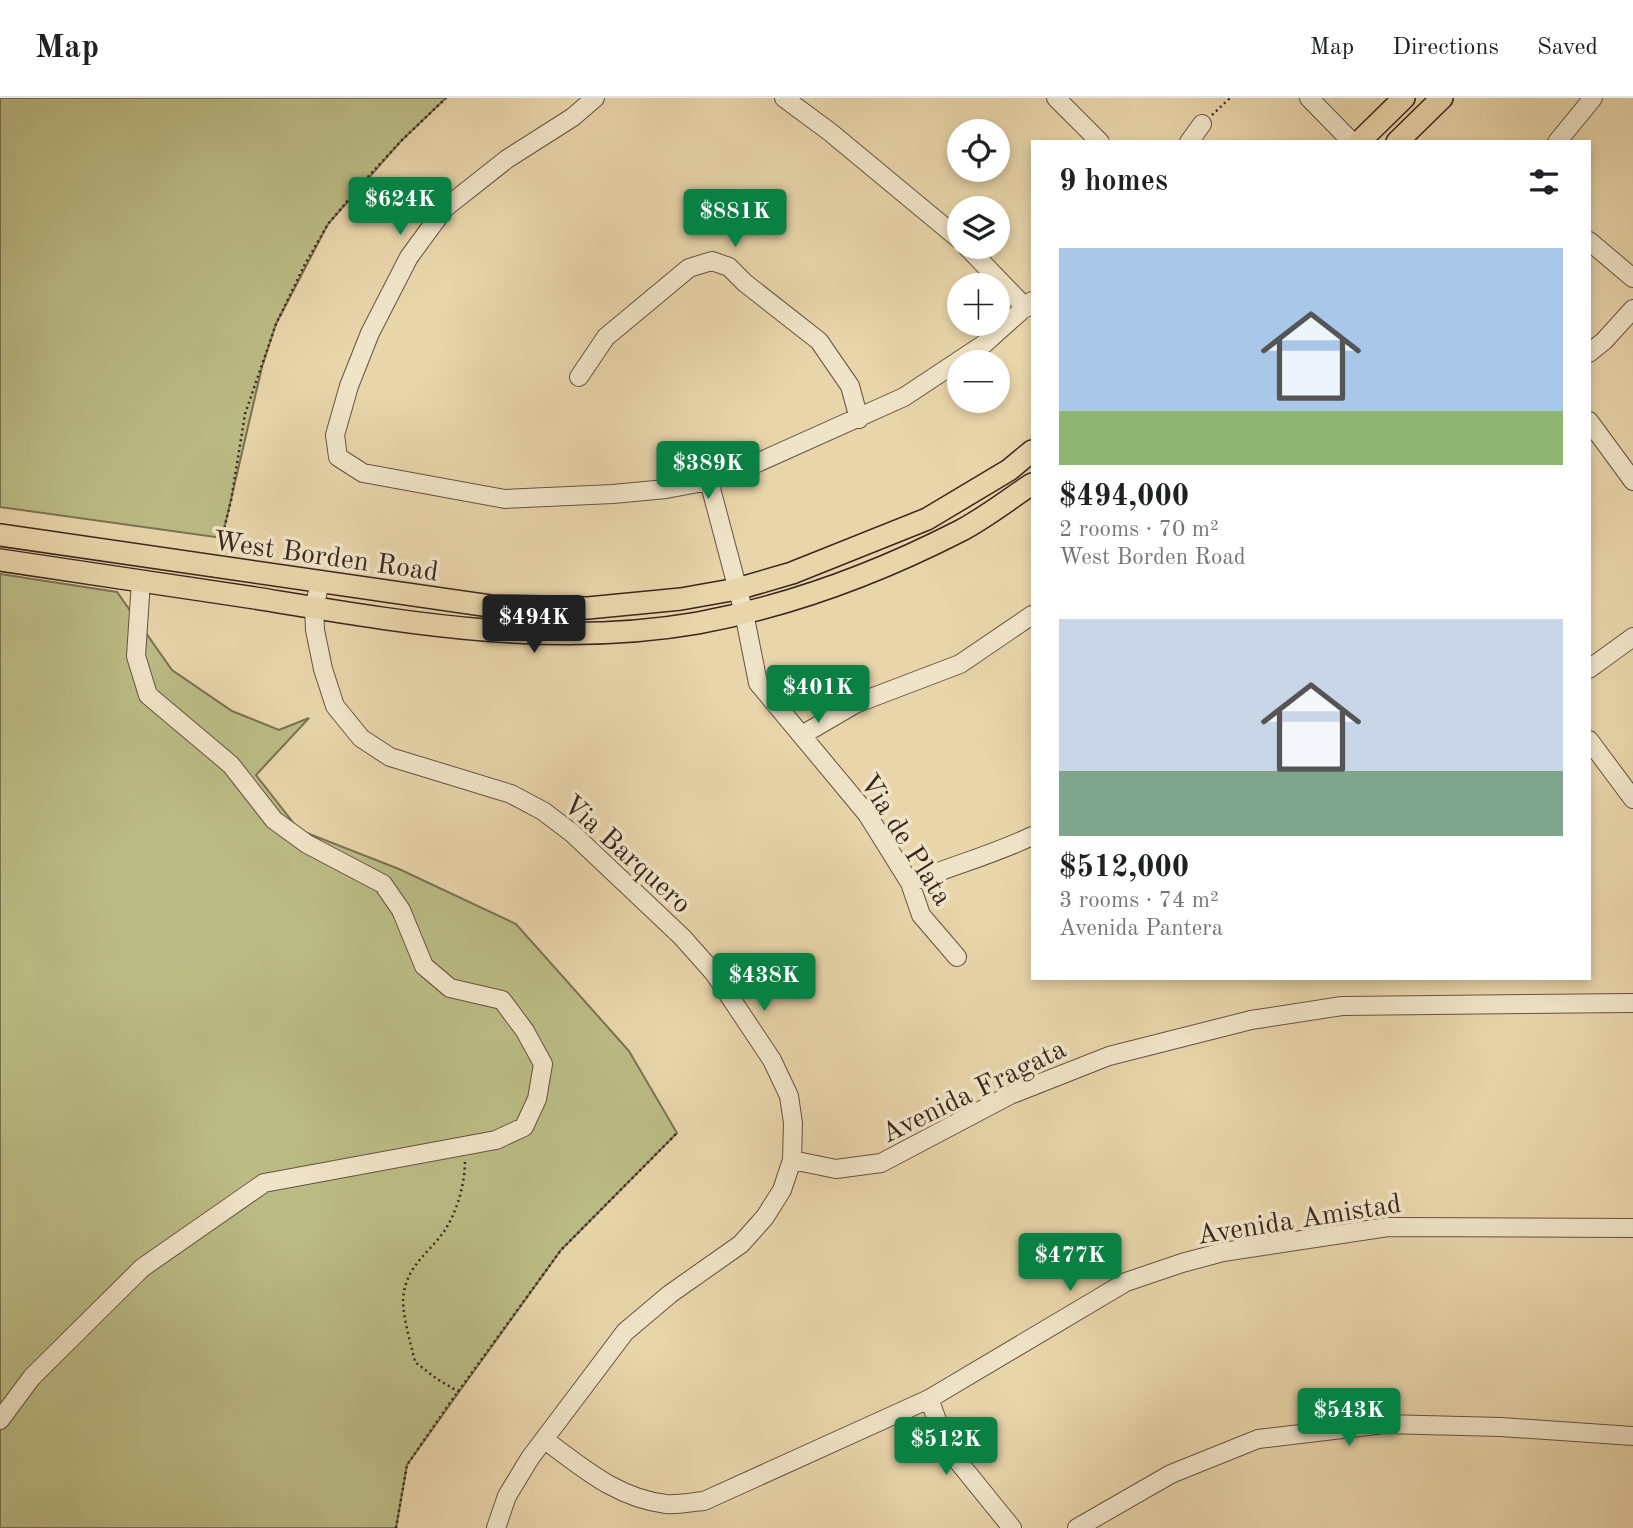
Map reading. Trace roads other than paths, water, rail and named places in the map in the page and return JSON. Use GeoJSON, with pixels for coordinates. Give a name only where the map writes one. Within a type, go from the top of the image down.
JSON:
{"type":"FeatureCollection","features":[{"type":"Feature","properties":{"kind":"main road"},"geometry":{"type":"LineString","coordinates":[[1361,140],[1404,98]]}},
{"type":"Feature","properties":{"kind":"main road"},"geometry":{"type":"LineString","coordinates":[[1399,140],[1442,98]]}},
{"type":"Feature","properties":{"kind":"main road","name":"West Borden Road"},"geometry":{"type":"LineString","coordinates":[[0,535],[490,606],[588,608],[681,600],[737,589],[792,573],[927,519],[1009,470],[1031,452]]}},
{"type":"Feature","properties":{"kind":"main road","name":"West Borden Road"},"geometry":{"type":"LineString","coordinates":[[0,560],[453,629],[542,635],[619,632],[696,623],[795,600],[888,565],[963,529],[1031,485]]}},
{"type":"Feature","properties":{"kind":"street"},"geometry":{"type":"LineString","coordinates":[[595,98],[573,117],[507,159],[445,208],[409,257],[370,333],[349,386],[335,435],[338,457],[363,473],[505,499],[613,494],[666,489],[709,481],[748,467],[904,397],[984,344],[1029,304],[980,259]]}},
{"type":"Feature","properties":{"kind":"street"},"geometry":{"type":"LineString","coordinates":[[784,98],[830,132],[947,229]]}},
{"type":"Feature","properties":{"kind":"street"},"geometry":{"type":"LineString","coordinates":[[1056,98],[1098,140]]}},
{"type":"Feature","properties":{"kind":"street"},"geometry":{"type":"LineString","coordinates":[[1309,98],[1350,140]]}},
{"type":"Feature","properties":{"kind":"street"},"geometry":{"type":"LineString","coordinates":[[1559,140],[1593,98]]}},
{"type":"Feature","properties":{"kind":"street"},"geometry":{"type":"LineString","coordinates":[[1190,140],[1202,124]]}},
{"type":"Feature","properties":{"kind":"street"},"geometry":{"type":"LineString","coordinates":[[1591,244],[1633,278]]}},
{"type":"Feature","properties":{"kind":"street"},"geometry":{"type":"LineString","coordinates":[[579,377],[606,337],[688,268],[712,261],[729,267],[745,283],[819,341],[850,386],[859,419]]}},
{"type":"Feature","properties":{"kind":"street"},"geometry":{"type":"LineString","coordinates":[[1591,351],[1633,309]]}},
{"type":"Feature","properties":{"kind":"street"},"geometry":{"type":"LineString","coordinates":[[1591,424],[1633,481]]}},
{"type":"Feature","properties":{"kind":"street","name":"Via de Plata"},"geometry":{"type":"LineString","coordinates":[[709,481],[744,613],[758,683],[867,814],[910,884],[921,915],[957,957]]}},
{"type":"Feature","properties":{"kind":"street"},"geometry":{"type":"LineString","coordinates":[[0,1420],[33,1377],[142,1268],[264,1183],[496,1140],[524,1127],[537,1099],[542,1065],[526,1031],[502,1000],[450,988],[424,966],[401,910],[383,884],[307,844],[274,820],[232,765],[148,695],[135,656],[141,581]]}},
{"type":"Feature","properties":{"kind":"street","name":"Via Barquero"},"geometry":{"type":"LineString","coordinates":[[320,583],[314,608],[315,630],[323,669],[335,706],[361,738],[390,757],[511,794],[543,811],[572,833],[662,918],[706,964],[772,1060],[789,1096],[793,1123],[792,1160],[782,1190],[765,1217],[741,1244],[670,1294],[625,1332],[530,1458],[507,1496],[496,1528]]}},
{"type":"Feature","properties":{"kind":"street"},"geometry":{"type":"LineString","coordinates":[[802,735],[855,704],[960,664],[1031,616]]}},
{"type":"Feature","properties":{"kind":"street"},"geometry":{"type":"LineString","coordinates":[[1591,668],[1633,637]]}},
{"type":"Feature","properties":{"kind":"street"},"geometry":{"type":"LineString","coordinates":[[1591,743],[1633,799]]}},
{"type":"Feature","properties":{"kind":"street"},"geometry":{"type":"LineString","coordinates":[[910,884],[944,869],[1003,850],[1031,836]]}},
{"type":"Feature","properties":{"kind":"street","name":"Avenida Fragata"},"geometry":{"type":"LineString","coordinates":[[792,1160],[836,1169],[881,1163],[1010,1096],[1109,1056],[1251,1020],[1342,1006],[1633,1003]]}},
{"type":"Feature","properties":{"kind":"street","name":"Avenida Amistad"},"geometry":{"type":"LineString","coordinates":[[545,1440],[604,1484],[638,1499],[668,1504],[704,1501],[929,1399],[1126,1282],[1223,1252],[1388,1227],[1633,1228]]}},
{"type":"Feature","properties":{"kind":"street"},"geometry":{"type":"LineString","coordinates":[[929,1399],[948,1449],[1012,1528]]}},
{"type":"Feature","properties":{"kind":"street"},"geometry":{"type":"LineString","coordinates":[[1077,1528],[1171,1474],[1258,1439],[1384,1424],[1501,1427],[1633,1436]]}}]}
